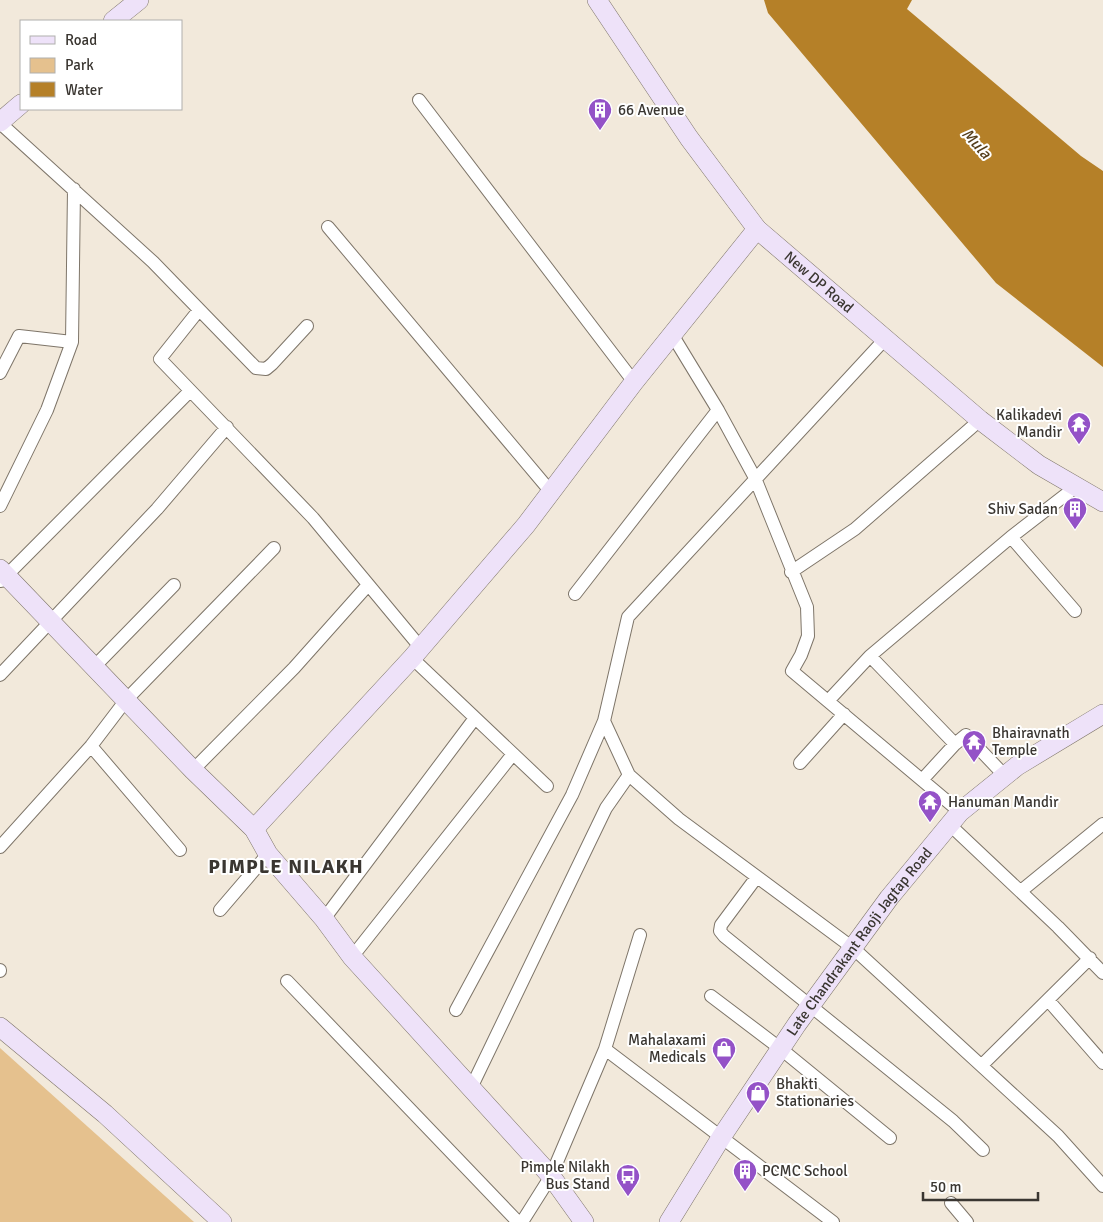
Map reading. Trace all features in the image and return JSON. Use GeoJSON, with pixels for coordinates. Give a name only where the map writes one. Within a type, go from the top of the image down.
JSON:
{"type":"FeatureCollection","features":[{"type":"Feature","properties":{"kind":"street"},"geometry":{"type":"LineString","coordinates":[[114,20],[139,0]]}},
{"type":"Feature","properties":{"kind":"street","name":"New DP Road"},"geometry":{"type":"LineString","coordinates":[[598,0],[689,138],[757,229],[980,420],[1039,465],[1103,502]]}},
{"type":"Feature","properties":{"kind":"street"},"geometry":{"type":"LineString","coordinates":[[419,100],[634,382]]}},
{"type":"Feature","properties":{"kind":"street"},"geometry":{"type":"LineString","coordinates":[[20,105],[0,123],[153,262],[256,368],[261,370],[272,364],[307,326]]}},
{"type":"Feature","properties":{"kind":"street"},"geometry":{"type":"LineString","coordinates":[[0,506],[47,410],[72,342],[74,189]]}},
{"type":"Feature","properties":{"kind":"street"},"geometry":{"type":"LineString","coordinates":[[328,227],[551,492]]}},
{"type":"Feature","properties":{"kind":"street"},"geometry":{"type":"LineString","coordinates":[[254,829],[416,653],[551,492],[634,382],[673,336],[693,299],[757,229]]}},
{"type":"Feature","properties":{"kind":"street"},"geometry":{"type":"LineString","coordinates":[[199,310],[160,360],[227,427],[313,518],[368,585],[416,653],[475,718],[548,786]]}},
{"type":"Feature","properties":{"kind":"street"},"geometry":{"type":"LineString","coordinates":[[0,373],[19,336],[72,342]]}},
{"type":"Feature","properties":{"kind":"street"},"geometry":{"type":"LineString","coordinates":[[673,336],[718,410],[755,478],[791,572],[807,607],[808,636],[801,655],[792,671],[922,780],[1021,891],[1103,973]]}},
{"type":"Feature","properties":{"kind":"street"},"geometry":{"type":"LineString","coordinates":[[456,1010],[572,794],[604,721],[628,617],[886,338]]}},
{"type":"Feature","properties":{"kind":"street"},"geometry":{"type":"LineString","coordinates":[[190,391],[2,576],[95,666],[194,770],[254,829],[268,854],[324,919],[352,957],[472,1086],[551,1176],[584,1222]]}},
{"type":"Feature","properties":{"kind":"street"},"geometry":{"type":"LineString","coordinates":[[575,594],[718,410]]}},
{"type":"Feature","properties":{"kind":"street"},"geometry":{"type":"LineString","coordinates":[[791,572],[855,529],[980,420]]}},
{"type":"Feature","properties":{"kind":"street"},"geometry":{"type":"LineString","coordinates":[[0,675],[157,508],[227,427]]}},
{"type":"Feature","properties":{"kind":"street"},"geometry":{"type":"LineString","coordinates":[[828,701],[870,656],[1012,537],[1077,486]]}},
{"type":"Feature","properties":{"kind":"street"},"geometry":{"type":"LineString","coordinates":[[1012,537],[1075,611]]}},
{"type":"Feature","properties":{"kind":"street"},"geometry":{"type":"LineString","coordinates":[[0,846],[90,746],[126,700],[274,548]]}},
{"type":"Feature","properties":{"kind":"street"},"geometry":{"type":"LineString","coordinates":[[95,666],[174,585]]}},
{"type":"Feature","properties":{"kind":"street"},"geometry":{"type":"LineString","coordinates":[[194,770],[294,668],[368,585]]}},
{"type":"Feature","properties":{"kind":"street"},"geometry":{"type":"LineString","coordinates":[[870,656],[956,744]]}},
{"type":"Feature","properties":{"kind":"street"},"geometry":{"type":"LineString","coordinates":[[800,763],[844,714]]}},
{"type":"Feature","properties":{"kind":"street","name":"Late Chandrakant Raoji Jagtap Road"},"geometry":{"type":"LineString","coordinates":[[670,1222],[722,1136],[810,1006],[889,898],[955,819],[1005,776],[1103,714]]}},
{"type":"Feature","properties":{"kind":"street"},"geometry":{"type":"LineString","coordinates":[[324,919],[475,718]]}},
{"type":"Feature","properties":{"kind":"street"},"geometry":{"type":"LineString","coordinates":[[604,721],[629,775],[679,820],[853,948],[1058,1136],[1103,1186]]}},
{"type":"Feature","properties":{"kind":"street"},"geometry":{"type":"LineString","coordinates":[[922,780],[966,735],[1005,776]]}},
{"type":"Feature","properties":{"kind":"street"},"geometry":{"type":"LineString","coordinates":[[90,746],[180,850]]}},
{"type":"Feature","properties":{"kind":"street"},"geometry":{"type":"LineString","coordinates":[[352,957],[513,754]]}},
{"type":"Feature","properties":{"kind":"street"},"geometry":{"type":"LineString","coordinates":[[472,1086],[606,808],[629,775]]}},
{"type":"Feature","properties":{"kind":"street"},"geometry":{"type":"LineString","coordinates":[[1021,891],[1103,824]]}},
{"type":"Feature","properties":{"kind":"street"},"geometry":{"type":"LineString","coordinates":[[220,910],[268,854]]}},
{"type":"Feature","properties":{"kind":"street"},"geometry":{"type":"LineString","coordinates":[[756,878],[721,925],[720,931],[724,936],[953,1121],[983,1150]]}},
{"type":"Feature","properties":{"kind":"street"},"geometry":{"type":"LineString","coordinates":[[522,1222],[551,1176],[605,1049],[640,935]]}},
{"type":"Feature","properties":{"kind":"street"},"geometry":{"type":"LineString","coordinates":[[982,1065],[1090,958]]}},
{"type":"Feature","properties":{"kind":"street"},"geometry":{"type":"LineString","coordinates":[[287,981],[518,1222]]}},
{"type":"Feature","properties":{"kind":"street"},"geometry":{"type":"LineString","coordinates":[[711,996],[781,1049],[890,1138]]}},
{"type":"Feature","properties":{"kind":"street"},"geometry":{"type":"LineString","coordinates":[[1048,1000],[1103,1063]]}},
{"type":"Feature","properties":{"kind":"street"},"geometry":{"type":"LineString","coordinates":[[0,1027],[104,1114],[222,1222]]}},
{"type":"Feature","properties":{"kind":"street"},"geometry":{"type":"LineString","coordinates":[[605,1049],[833,1222]]}},
{"type":"Feature","properties":{"kind":"street"},"geometry":{"type":"LineString","coordinates":[[951,1203],[967,1222]]}},
{"type":"Feature","properties":{"kind":"green space"},"geometry":{"type":"Polygon","coordinates":[[[0,1048],[194,1222],[0,1222],[0,1048]]]}},
{"type":"Feature","properties":{"kind":"water","name":"Mula"},"geometry":{"type":"Polygon","coordinates":[[[764,0],[912,0],[907,9],[1081,156],[1103,171],[1103,367],[996,283],[768,13],[764,0]]]}},
{"type":"Feature","properties":{"kind":"place","name":"66 Avenue"},"geometry":{"type":"Point","coordinates":[600,131]}},
{"type":"Feature","properties":{"kind":"place","name":"Kalikadevi Mandir"},"geometry":{"type":"Point","coordinates":[1079,445]}},
{"type":"Feature","properties":{"kind":"place","name":"Shiv Sadan"},"geometry":{"type":"Point","coordinates":[1075,530]}},
{"type":"Feature","properties":{"kind":"place","name":"Bhairavnath Temple"},"geometry":{"type":"Point","coordinates":[974,763]}},
{"type":"Feature","properties":{"kind":"place","name":"Hanuman Mandir"},"geometry":{"type":"Point","coordinates":[930,823]}},
{"type":"Feature","properties":{"kind":"place","name":"Mahalaxami Medicals"},"geometry":{"type":"Point","coordinates":[724,1070]}},
{"type":"Feature","properties":{"kind":"place","name":"Bhakti Stationaries"},"geometry":{"type":"Point","coordinates":[758,1114]}},
{"type":"Feature","properties":{"kind":"place","name":"PCMC School"},"geometry":{"type":"Point","coordinates":[745,1192]}},
{"type":"Feature","properties":{"kind":"place","name":"Pimple Nilakh Bus Stand"},"geometry":{"type":"Point","coordinates":[628,1197]}},
{"type":"Feature","properties":{"kind":"district","name":"PIMPLE NILAKH"},"geometry":{"type":"Point","coordinates":[286,866]}}]}
